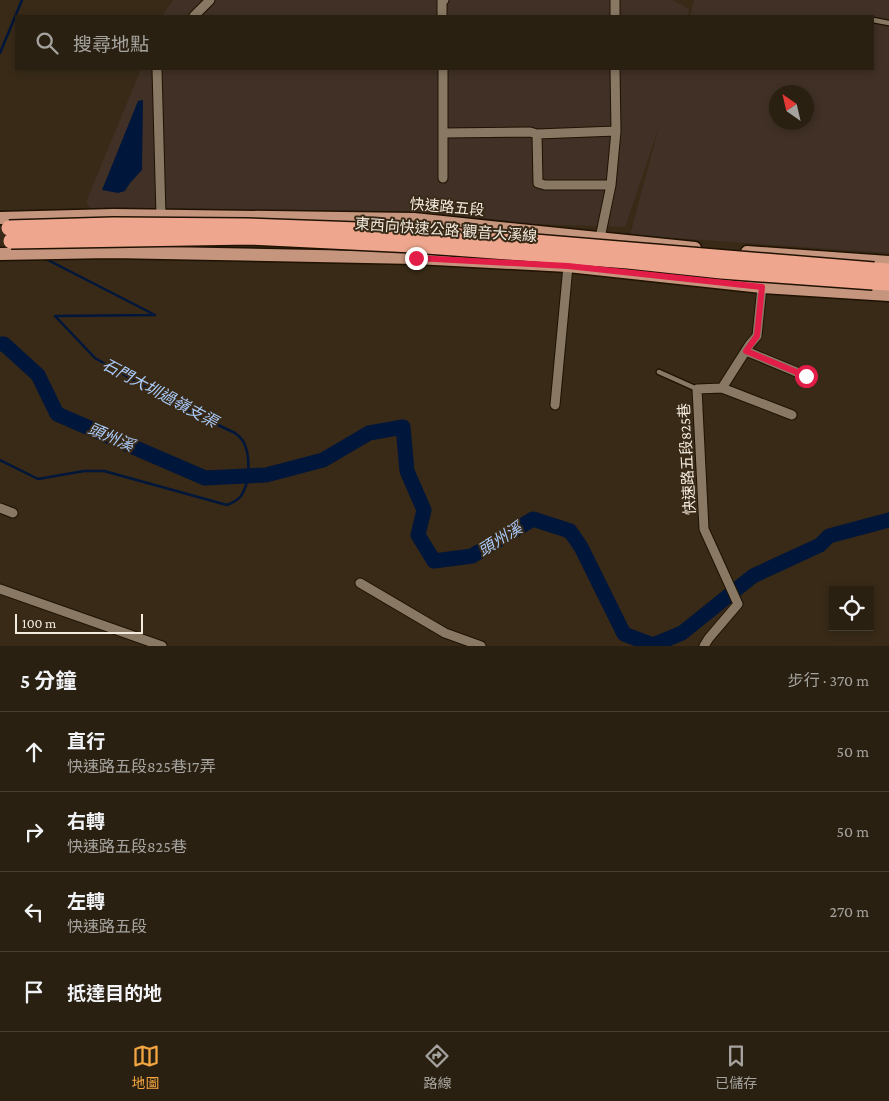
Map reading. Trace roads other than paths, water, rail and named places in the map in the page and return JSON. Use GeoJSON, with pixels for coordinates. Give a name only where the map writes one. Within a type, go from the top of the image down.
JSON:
{"type":"FeatureCollection","features":[{"type":"Feature","properties":{"kind":"highway","name":"東西向快速公路 觀音大溪線"},"geometry":{"type":"LineString","coordinates":[[0,229],[113,225],[246,226],[414,232],[889,271]]}},
{"type":"Feature","properties":{"kind":"highway","name":"東西向快速公路 觀音大溪線"},"geometry":{"type":"LineString","coordinates":[[5,251],[106,238],[250,237],[495,250],[721,271],[889,282]]}},
{"type":"Feature","properties":{"kind":"main road","name":"快速路五段"},"geometry":{"type":"LineString","coordinates":[[0,218],[114,215],[414,219],[723,251],[889,262]]}},
{"type":"Feature","properties":{"kind":"main road"},"geometry":{"type":"LineString","coordinates":[[5,251],[416,258],[568,266],[762,287],[889,295]]}},
{"type":"Feature","properties":{"kind":"street"},"geometry":{"type":"LineString","coordinates":[[195,15],[210,0]]}},
{"type":"Feature","properties":{"kind":"street"},"geometry":{"type":"LineString","coordinates":[[442,15],[442,0],[444,0]]}},
{"type":"Feature","properties":{"kind":"street"},"geometry":{"type":"LineString","coordinates":[[614,0],[615,15]]}},
{"type":"Feature","properties":{"kind":"street"},"geometry":{"type":"LineString","coordinates":[[157,70],[161,216]]}},
{"type":"Feature","properties":{"kind":"street"},"geometry":{"type":"LineString","coordinates":[[443,70],[443,178]]}},
{"type":"Feature","properties":{"kind":"street"},"geometry":{"type":"LineString","coordinates":[[600,238],[611,185],[616,131],[615,70]]}},
{"type":"Feature","properties":{"kind":"street"},"geometry":{"type":"LineString","coordinates":[[443,133],[530,132],[538,134],[616,131]]}},
{"type":"Feature","properties":{"kind":"street"},"geometry":{"type":"LineString","coordinates":[[538,134],[538,183],[545,185],[611,185]]}},
{"type":"Feature","properties":{"kind":"street"},"geometry":{"type":"LineString","coordinates":[[555,405],[568,266]]}},
{"type":"Feature","properties":{"kind":"street"},"geometry":{"type":"LineString","coordinates":[[762,287],[757,336],[722,388],[792,415]]}},
{"type":"Feature","properties":{"kind":"street"},"geometry":{"type":"LineString","coordinates":[[746,351],[806,376]]}},
{"type":"Feature","properties":{"kind":"street","name":"快速路五段825巷"},"geometry":{"type":"LineString","coordinates":[[704,646],[738,604],[704,529],[698,389],[722,388]]}},
{"type":"Feature","properties":{"kind":"street"},"geometry":{"type":"LineString","coordinates":[[0,508],[12,513]]}},
{"type":"Feature","properties":{"kind":"street"},"geometry":{"type":"LineString","coordinates":[[360,583],[445,633],[481,646]]}},
{"type":"Feature","properties":{"kind":"street"},"geometry":{"type":"LineString","coordinates":[[0,589],[162,646]]}},
{"type":"Feature","properties":{"kind":"lane"},"geometry":{"type":"LineString","coordinates":[[874,20],[889,23]]}},
{"type":"Feature","properties":{"kind":"lane"},"geometry":{"type":"LineString","coordinates":[[659,372],[698,389]]}},
{"type":"Feature","properties":{"kind":"water"},"geometry":{"type":"Polygon","coordinates":[[[143,100],[142,170],[125,191],[118,193],[102,190],[138,101],[143,100]]]}},
{"type":"Feature","properties":{"kind":"waterway","name":"石門大圳過嶺支渠"},"geometry":{"type":"LineString","coordinates":[[16,15],[22,0]]}},
{"type":"Feature","properties":{"kind":"waterway","name":"石門大圳過嶺支渠"},"geometry":{"type":"LineString","coordinates":[[0,53],[15,17]]}},
{"type":"Feature","properties":{"kind":"waterway","name":"石門大圳過嶺支渠"},"geometry":{"type":"LineString","coordinates":[[0,460],[38,479],[84,471],[104,471],[227,505],[241,496],[248,477],[246,447],[235,433],[178,406],[95,358],[55,316],[155,315],[44,258]]}},
{"type":"Feature","properties":{"kind":"waterway","name":"頭州溪"},"geometry":{"type":"LineString","coordinates":[[0,344],[4,344],[38,375],[57,414],[205,478],[266,475],[323,460],[369,433],[403,427],[407,471],[424,510],[418,535],[434,561],[472,556],[533,519],[570,531],[581,547],[624,634],[653,645],[682,633],[753,576],[820,545],[829,536],[889,520]]}}]}
